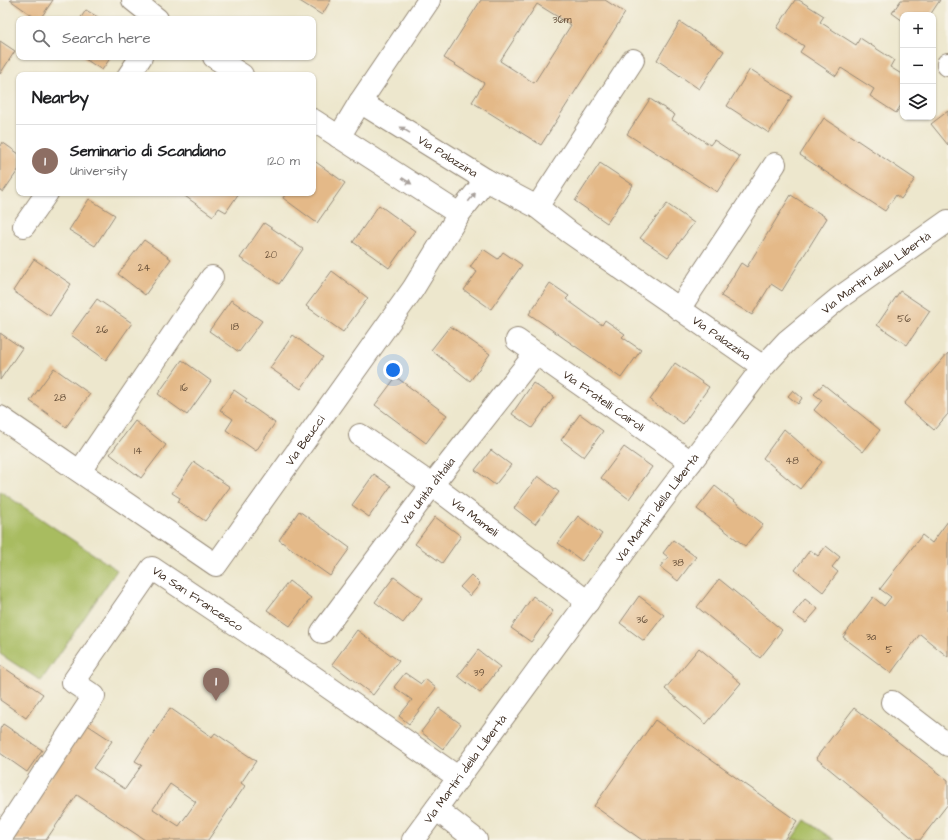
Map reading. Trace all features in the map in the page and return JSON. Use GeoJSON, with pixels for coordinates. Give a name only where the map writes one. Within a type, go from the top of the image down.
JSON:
{"type":"FeatureCollection","features":[{"type":"Feature","properties":{"kind":"street"},"geometry":{"type":"LineString","coordinates":[[133,0],[153,16]]}},
{"type":"Feature","properties":{"kind":"street"},"geometry":{"type":"LineString","coordinates":[[339,137],[360,102],[429,0]]}},
{"type":"Feature","properties":{"kind":"street"},"geometry":{"type":"LineString","coordinates":[[131,72],[140,60]]}},
{"type":"Feature","properties":{"kind":"street"},"geometry":{"type":"LineString","coordinates":[[219,60],[237,72]]}},
{"type":"Feature","properties":{"kind":"street"},"geometry":{"type":"LineString","coordinates":[[537,207],[633,60]]}},
{"type":"Feature","properties":{"kind":"street","name":"Via Palazzina"},"geometry":{"type":"LineString","coordinates":[[360,102],[486,180],[537,207],[569,232],[764,367]]}},
{"type":"Feature","properties":{"kind":"street"},"geometry":{"type":"LineString","coordinates":[[316,122],[458,214]]}},
{"type":"Feature","properties":{"kind":"street","name":"Via Palazzina"},"geometry":{"type":"LineString","coordinates":[[679,309],[775,164]]}},
{"type":"Feature","properties":{"kind":"street","name":"Via Beucci"},"geometry":{"type":"LineString","coordinates":[[0,417],[216,565],[413,289],[458,214],[486,180]]}},
{"type":"Feature","properties":{"kind":"street"},"geometry":{"type":"LineString","coordinates":[[24,226],[45,196]]}},
{"type":"Feature","properties":{"kind":"street","name":"Via Martiri della Libertà"},"geometry":{"type":"LineString","coordinates":[[413,840],[691,462],[764,367],[787,341],[839,298],[948,221]]}},
{"type":"Feature","properties":{"kind":"street"},"geometry":{"type":"LineString","coordinates":[[80,471],[212,277]]}},
{"type":"Feature","properties":{"kind":"street","name":"Via Fratelli Cairoli"},"geometry":{"type":"LineString","coordinates":[[517,340],[691,462]]}},
{"type":"Feature","properties":{"kind":"street","name":"Via Unità d'Italia"},"geometry":{"type":"LineString","coordinates":[[322,632],[432,485],[536,353]]}},
{"type":"Feature","properties":{"kind":"street","name":"Via Mameli"},"geometry":{"type":"LineString","coordinates":[[360,435],[432,485],[588,602]]}},
{"type":"Feature","properties":{"kind":"street","name":"Via San Francesco"},"geometry":{"type":"LineString","coordinates":[[0,839],[94,696],[73,682],[152,568],[459,778]]}},
{"type":"Feature","properties":{"kind":"street"},"geometry":{"type":"LineString","coordinates":[[892,702],[948,746]]}},
{"type":"Feature","properties":{"kind":"street"},"geometry":{"type":"LineString","coordinates":[[436,809],[476,840]]}},
{"type":"Feature","properties":{"kind":"green space"},"geometry":{"type":"Polygon","coordinates":[[[0,491],[117,570],[41,681],[0,654],[0,491]]]}},
{"type":"Feature","properties":{"kind":"green space"},"geometry":{"type":"Polygon","coordinates":[[[805,820],[834,840],[791,840],[805,820]]]}},
{"type":"Feature","properties":{"kind":"building"},"geometry":{"type":"Polygon","coordinates":[[[10,0],[53,0],[42,16],[33,16],[10,0]]]}},
{"type":"Feature","properties":{"kind":"building"},"geometry":{"type":"Polygon","coordinates":[[[298,0],[331,0],[322,15],[298,0]]]}},
{"type":"Feature","properties":{"kind":"building"},"geometry":{"type":"Polygon","coordinates":[[[481,0],[605,0],[625,13],[541,145],[472,102],[484,83],[444,58],[481,0]],[[537,4],[500,61],[534,83],[571,25],[537,4]]]}},
{"type":"Feature","properties":{"kind":"building"},"geometry":{"type":"Polygon","coordinates":[[[795,0],[799,0],[824,16],[820,22],[856,45],[860,38],[894,60],[890,67],[900,73],[900,107],[896,113],[870,96],[874,89],[841,68],[836,76],[800,52],[804,46],[777,28],[795,0]]]}},
{"type":"Feature","properties":{"kind":"building"},"geometry":{"type":"Polygon","coordinates":[[[901,0],[940,0],[932,12],[900,12],[900,19],[892,13],[901,0]]]}},
{"type":"Feature","properties":{"kind":"building"},"geometry":{"type":"Polygon","coordinates":[[[86,10],[96,16],[82,16],[86,10]]]}},
{"type":"Feature","properties":{"kind":"building"},"geometry":{"type":"Polygon","coordinates":[[[680,22],[724,51],[699,89],[657,60],[680,22]]]}},
{"type":"Feature","properties":{"kind":"building"},"geometry":{"type":"Polygon","coordinates":[[[0,41],[15,51],[0,74],[0,41]]]}},
{"type":"Feature","properties":{"kind":"building"},"geometry":{"type":"Polygon","coordinates":[[[87,60],[109,60],[102,70],[87,60]]]}},
{"type":"Feature","properties":{"kind":"building"},"geometry":{"type":"Polygon","coordinates":[[[750,69],[792,96],[769,133],[727,106],[750,69]]]}},
{"type":"Feature","properties":{"kind":"building"},"geometry":{"type":"Polygon","coordinates":[[[650,99],[675,115],[672,120],[710,145],[714,140],[740,157],[717,192],[627,134],[650,99]]]}},
{"type":"Feature","properties":{"kind":"building"},"geometry":{"type":"Polygon","coordinates":[[[948,111],[948,145],[931,124],[948,111]]]}},
{"type":"Feature","properties":{"kind":"building"},"geometry":{"type":"Polygon","coordinates":[[[824,118],[915,179],[901,199],[896,195],[885,211],[800,155],[824,118]]]}},
{"type":"Feature","properties":{"kind":"building"},"geometry":{"type":"Polygon","coordinates":[[[2,142],[16,152],[16,173],[3,192],[0,190],[0,146],[2,142]]]}},
{"type":"Feature","properties":{"kind":"building"},"geometry":{"type":"Polygon","coordinates":[[[316,162],[345,183],[317,223],[283,198],[284,196],[316,196],[316,162]]]}},
{"type":"Feature","properties":{"kind":"building"},"geometry":{"type":"Polygon","coordinates":[[[600,163],[633,185],[607,223],[575,201],[600,163]]]}},
{"type":"Feature","properties":{"kind":"building"},"geometry":{"type":"Polygon","coordinates":[[[791,195],[827,218],[782,291],[771,284],[752,315],[721,296],[741,263],[747,267],[791,195]]]}},
{"type":"Feature","properties":{"kind":"building"},"geometry":{"type":"Polygon","coordinates":[[[185,196],[237,196],[226,212],[219,208],[213,216],[185,196]]]}},
{"type":"Feature","properties":{"kind":"building"},"geometry":{"type":"Polygon","coordinates":[[[89,199],[115,215],[95,246],[69,230],[89,199]]]}},
{"type":"Feature","properties":{"kind":"building"},"geometry":{"type":"Polygon","coordinates":[[[667,204],[694,223],[668,257],[640,238],[667,204]]]}},
{"type":"Feature","properties":{"kind":"building"},"geometry":{"type":"Polygon","coordinates":[[[379,205],[415,231],[389,268],[353,242],[379,205]]]}},
{"type":"Feature","properties":{"kind":"building"},"geometry":{"type":"Polygon","coordinates":[[[264,223],[303,249],[279,284],[240,258],[264,223]]]}},
{"type":"Feature","properties":{"kind":"building"},"geometry":{"type":"Polygon","coordinates":[[[144,240],[171,259],[145,295],[118,274],[144,240]]]}},
{"type":"Feature","properties":{"kind":"building"},"geometry":{"type":"Polygon","coordinates":[[[483,249],[498,259],[503,252],[522,265],[491,309],[464,290],[477,272],[470,267],[483,249]]]}},
{"type":"Feature","properties":{"kind":"building"},"geometry":{"type":"Polygon","coordinates":[[[34,259],[71,284],[50,316],[13,291],[34,259]]]}},
{"type":"Feature","properties":{"kind":"building"},"geometry":{"type":"Polygon","coordinates":[[[332,271],[368,298],[343,332],[306,306],[332,271]]]}},
{"type":"Feature","properties":{"kind":"building"},"geometry":{"type":"Polygon","coordinates":[[[550,283],[569,296],[566,299],[602,325],[605,320],[625,334],[622,337],[641,350],[621,378],[529,314],[550,283]]]}},
{"type":"Feature","properties":{"kind":"building"},"geometry":{"type":"Polygon","coordinates":[[[900,291],[930,311],[907,345],[877,325],[900,291]]]}},
{"type":"Feature","properties":{"kind":"building"},"geometry":{"type":"Polygon","coordinates":[[[97,299],[132,323],[106,360],[71,335],[97,299]]]}},
{"type":"Feature","properties":{"kind":"building"},"geometry":{"type":"Polygon","coordinates":[[[231,300],[262,321],[239,352],[209,331],[231,300]]]}},
{"type":"Feature","properties":{"kind":"building"},"geometry":{"type":"Polygon","coordinates":[[[450,326],[490,354],[470,381],[431,350],[450,326]]]}},
{"type":"Feature","properties":{"kind":"building"},"geometry":{"type":"Polygon","coordinates":[[[0,333],[22,348],[0,380],[0,333]]]}},
{"type":"Feature","properties":{"kind":"building"},"geometry":{"type":"Polygon","coordinates":[[[293,335],[323,357],[301,389],[270,368],[293,335]]]}},
{"type":"Feature","properties":{"kind":"building"},"geometry":{"type":"Polygon","coordinates":[[[948,353],[948,414],[934,430],[904,404],[948,353]]]}},
{"type":"Feature","properties":{"kind":"building"},"geometry":{"type":"Polygon","coordinates":[[[182,360],[211,381],[187,415],[158,394],[182,360]]]}},
{"type":"Feature","properties":{"kind":"building"},"geometry":{"type":"Polygon","coordinates":[[[675,363],[709,387],[683,424],[650,400],[675,363]]]}},
{"type":"Feature","properties":{"kind":"building"},"geometry":{"type":"Polygon","coordinates":[[[54,368],[90,394],[66,427],[30,401],[54,368]]]}},
{"type":"Feature","properties":{"kind":"building"},"geometry":{"type":"Polygon","coordinates":[[[396,377],[447,415],[426,443],[375,405],[396,377]]]}},
{"type":"Feature","properties":{"kind":"building"},"geometry":{"type":"Polygon","coordinates":[[[533,383],[554,397],[532,428],[512,414],[533,383]]]}},
{"type":"Feature","properties":{"kind":"building"},"geometry":{"type":"Polygon","coordinates":[[[823,384],[880,430],[863,452],[814,410],[822,400],[814,394],[823,384]]]}},
{"type":"Feature","properties":{"kind":"building"},"geometry":{"type":"Polygon","coordinates":[[[234,390],[247,399],[245,402],[275,423],[256,451],[226,430],[233,419],[220,410],[234,390]]]}},
{"type":"Feature","properties":{"kind":"building"},"geometry":{"type":"Polygon","coordinates":[[[793,390],[802,398],[798,404],[788,396],[793,390]]]}},
{"type":"Feature","properties":{"kind":"building"},"geometry":{"type":"Polygon","coordinates":[[[580,414],[603,431],[584,457],[561,440],[580,414]]]}},
{"type":"Feature","properties":{"kind":"building"},"geometry":{"type":"Polygon","coordinates":[[[135,421],[166,445],[141,478],[110,454],[135,421]]]}},
{"type":"Feature","properties":{"kind":"building"},"geometry":{"type":"Polygon","coordinates":[[[784,429],[822,462],[800,489],[763,458],[784,429]]]}},
{"type":"Feature","properties":{"kind":"building"},"geometry":{"type":"Polygon","coordinates":[[[624,447],[652,467],[629,499],[601,478],[624,447]]]}},
{"type":"Feature","properties":{"kind":"building"},"geometry":{"type":"Polygon","coordinates":[[[491,450],[511,465],[495,485],[475,470],[491,450]]]}},
{"type":"Feature","properties":{"kind":"building"},"geometry":{"type":"Polygon","coordinates":[[[194,462],[230,487],[205,521],[178,502],[180,498],[172,493],[194,462]]]}},
{"type":"Feature","properties":{"kind":"building"},"geometry":{"type":"Polygon","coordinates":[[[374,474],[391,486],[369,517],[352,505],[374,474]]]}},
{"type":"Feature","properties":{"kind":"building"},"geometry":{"type":"Polygon","coordinates":[[[538,476],[559,492],[535,524],[514,508],[538,476]]]}},
{"type":"Feature","properties":{"kind":"building"},"geometry":{"type":"Polygon","coordinates":[[[715,486],[763,524],[745,546],[697,509],[715,486]]]}},
{"type":"Feature","properties":{"kind":"building"},"geometry":{"type":"Polygon","coordinates":[[[299,511],[350,548],[330,576],[279,540],[299,511]]]}},
{"type":"Feature","properties":{"kind":"building"},"geometry":{"type":"Polygon","coordinates":[[[578,516],[602,534],[582,561],[558,543],[578,516]]]}},
{"type":"Feature","properties":{"kind":"building"},"geometry":{"type":"Polygon","coordinates":[[[435,517],[461,536],[442,563],[415,544],[435,517]]]}},
{"type":"Feature","properties":{"kind":"building"},"geometry":{"type":"Polygon","coordinates":[[[948,521],[948,657],[920,634],[891,673],[843,637],[873,597],[884,606],[891,597],[880,589],[922,535],[932,543],[948,521]]]}},
{"type":"Feature","properties":{"kind":"building"},"geometry":{"type":"Polygon","coordinates":[[[673,540],[696,557],[678,581],[660,567],[668,557],[663,553],[673,540]]]}},
{"type":"Feature","properties":{"kind":"building"},"geometry":{"type":"Polygon","coordinates":[[[826,546],[840,557],[832,567],[838,572],[823,592],[795,570],[810,550],[818,556],[826,546]]]}},
{"type":"Feature","properties":{"kind":"building"},"geometry":{"type":"Polygon","coordinates":[[[471,575],[480,584],[470,596],[460,587],[471,575]]]}},
{"type":"Feature","properties":{"kind":"building"},"geometry":{"type":"Polygon","coordinates":[[[394,577],[422,598],[403,623],[375,602],[394,577]]]}},
{"type":"Feature","properties":{"kind":"building"},"geometry":{"type":"Polygon","coordinates":[[[719,579],[782,630],[760,658],[697,607],[719,579]]]}},
{"type":"Feature","properties":{"kind":"building"},"geometry":{"type":"Polygon","coordinates":[[[289,581],[311,598],[290,626],[267,610],[289,581]]]}},
{"type":"Feature","properties":{"kind":"building"},"geometry":{"type":"Polygon","coordinates":[[[533,596],[553,611],[531,642],[511,628],[533,596]]]}},
{"type":"Feature","properties":{"kind":"building"},"geometry":{"type":"Polygon","coordinates":[[[639,596],[664,615],[644,641],[620,623],[639,596]]]}},
{"type":"Feature","properties":{"kind":"building"},"geometry":{"type":"Polygon","coordinates":[[[805,599],[818,609],[806,623],[793,614],[805,599]]]}},
{"type":"Feature","properties":{"kind":"building"},"geometry":{"type":"Polygon","coordinates":[[[357,630],[399,661],[373,695],[332,664],[357,630]]]}},
{"type":"Feature","properties":{"kind":"building"},"geometry":{"type":"Polygon","coordinates":[[[699,648],[741,683],[706,724],[665,689],[699,648]]]}},
{"type":"Feature","properties":{"kind":"building"},"geometry":{"type":"Polygon","coordinates":[[[478,650],[500,667],[480,693],[458,676],[478,650]]]}},
{"type":"Feature","properties":{"kind":"building"},"geometry":{"type":"Polygon","coordinates":[[[0,665],[43,694],[26,718],[0,700],[0,665]]]}},
{"type":"Feature","properties":{"kind":"building"},"geometry":{"type":"Polygon","coordinates":[[[405,673],[421,684],[425,679],[436,688],[409,724],[399,716],[412,700],[394,687],[405,673]]]}},
{"type":"Feature","properties":{"kind":"building"},"geometry":{"type":"Polygon","coordinates":[[[170,708],[212,737],[215,733],[256,761],[241,783],[245,786],[208,840],[145,840],[77,795],[46,840],[8,840],[86,724],[112,741],[93,768],[125,789],[142,765],[135,761],[170,708]],[[170,784],[153,809],[179,826],[196,802],[170,784]]]}},
{"type":"Feature","properties":{"kind":"building"},"geometry":{"type":"Polygon","coordinates":[[[439,708],[461,724],[443,749],[421,732],[439,708]]]}},
{"type":"Feature","properties":{"kind":"building"},"geometry":{"type":"Polygon","coordinates":[[[854,708],[948,780],[948,804],[920,840],[915,840],[816,758],[854,708]]]}},
{"type":"Feature","properties":{"kind":"building"},"geometry":{"type":"Polygon","coordinates":[[[655,720],[797,821],[784,840],[642,840],[594,806],[655,720]]]}},
{"type":"Feature","properties":{"kind":"building"},"geometry":{"type":"Polygon","coordinates":[[[3,724],[42,750],[27,772],[0,753],[0,729],[3,724]]]}},
{"type":"Feature","properties":{"kind":"place","name":"Seminario di Scandiano"},"geometry":{"type":"Point","coordinates":[216,701]}}]}
